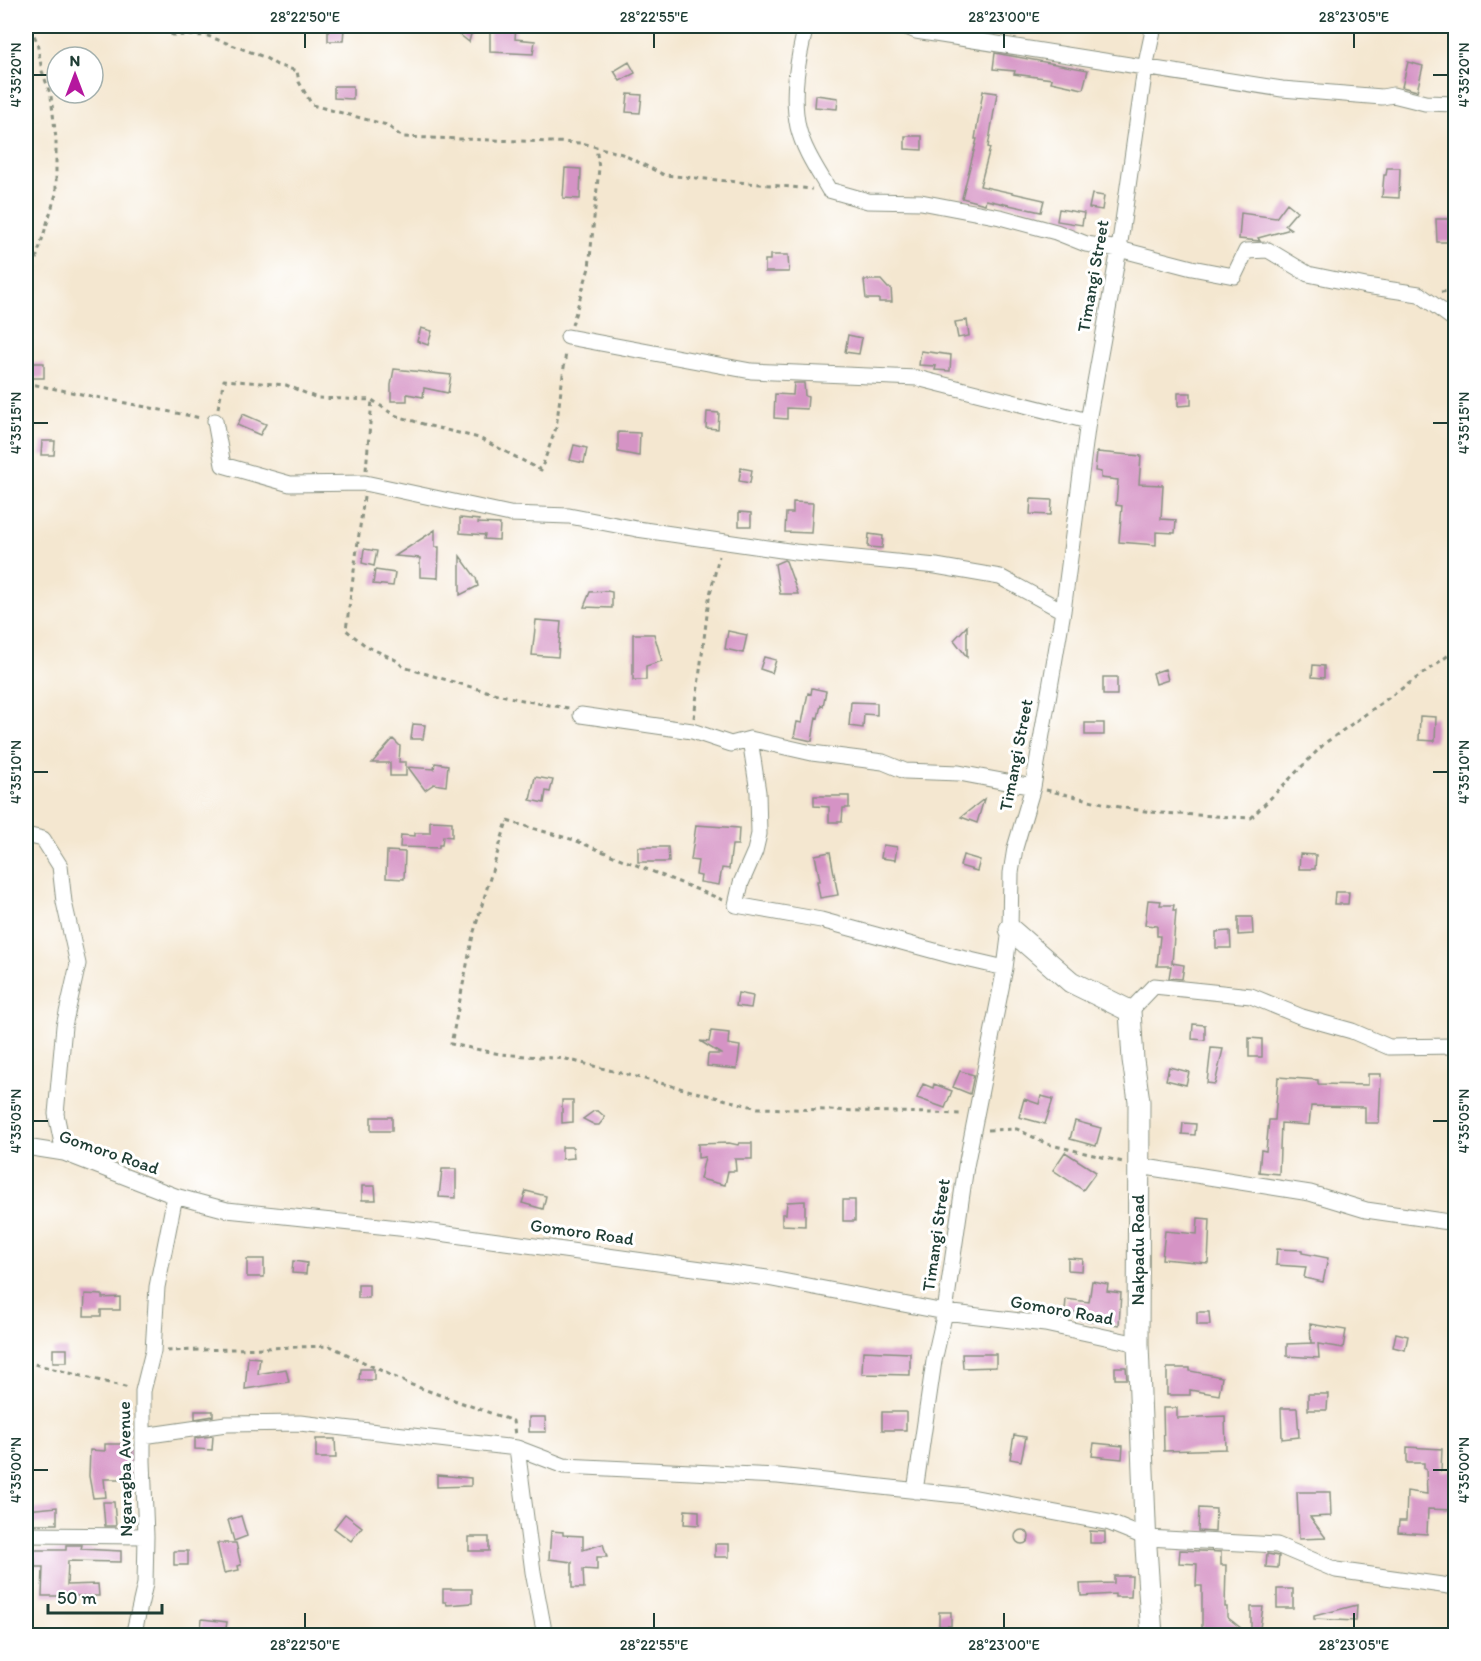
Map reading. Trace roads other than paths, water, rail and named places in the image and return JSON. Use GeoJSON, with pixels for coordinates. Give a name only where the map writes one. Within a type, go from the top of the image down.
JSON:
{"type":"FeatureCollection","features":[{"type":"Feature","properties":{"kind":"street"},"geometry":{"type":"LineString","coordinates":[[806,26],[795,101],[798,129],[811,159],[829,190],[868,201],[921,202],[1000,217],[1056,232],[1086,244],[1119,249],[1192,268],[1234,276],[1245,251],[1268,250],[1308,274],[1419,294],[1455,321]]}},
{"type":"Feature","properties":{"kind":"street"},"geometry":{"type":"LineString","coordinates":[[904,26],[916,31],[1282,89],[1382,97],[1393,95],[1425,103],[1455,104]]}},
{"type":"Feature","properties":{"kind":"street","name":"Timangi Street"},"geometry":{"type":"LineString","coordinates":[[915,1491],[934,1361],[945,1312],[966,1166],[1005,968],[1010,928],[1011,873],[1033,787],[1063,611],[1088,421],[1119,249],[1145,68],[1154,26]]}},
{"type":"Feature","properties":{"kind":"street"},"geometry":{"type":"LineString","coordinates":[[568,337],[751,371],[917,378],[1088,421]]}},
{"type":"Feature","properties":{"kind":"street"},"geometry":{"type":"LineString","coordinates":[[215,421],[223,465],[290,484],[365,483],[510,514],[569,516],[795,552],[936,566],[1000,576],[1063,611]]}},
{"type":"Feature","properties":{"kind":"street"},"geometry":{"type":"LineString","coordinates":[[581,715],[692,731],[731,744],[750,739],[812,753],[883,762],[905,771],[959,773],[1033,787]]}},
{"type":"Feature","properties":{"kind":"street"},"geometry":{"type":"LineString","coordinates":[[750,739],[758,792],[759,834],[755,851],[741,883],[736,905],[821,920],[1005,968]]}},
{"type":"Feature","properties":{"kind":"street"},"geometry":{"type":"LineString","coordinates":[[26,835],[43,839],[60,866],[64,902],[78,964],[64,1026],[56,1114],[64,1153]]}},
{"type":"Feature","properties":{"kind":"street"},"geometry":{"type":"LineString","coordinates":[[1010,928],[1071,982],[1130,1011],[1154,986],[1251,996],[1302,1017],[1352,1031],[1389,1047],[1455,1046]]}},
{"type":"Feature","properties":{"kind":"street","name":"Nakpadu Road"},"geometry":{"type":"LineString","coordinates":[[1130,1011],[1133,1060],[1139,1101],[1138,1344],[1152,1635]]}},
{"type":"Feature","properties":{"kind":"street","name":"Gomoro Road"},"geometry":{"type":"LineString","coordinates":[[26,1147],[64,1153],[175,1196],[227,1210],[418,1230],[755,1276],[945,1312],[1045,1324],[1138,1344]]}},
{"type":"Feature","properties":{"kind":"street"},"geometry":{"type":"LineString","coordinates":[[1139,1166],[1310,1193],[1366,1210],[1455,1223]]}},
{"type":"Feature","properties":{"kind":"street","name":"Ngaragba Avenue"},"geometry":{"type":"LineString","coordinates":[[133,1635],[145,1584],[143,1391],[153,1352],[157,1287],[175,1196]]}},
{"type":"Feature","properties":{"kind":"street"},"geometry":{"type":"LineString","coordinates":[[143,1436],[226,1424],[300,1423],[517,1448],[564,1466],[778,1476],[966,1496],[1110,1523],[1147,1538],[1277,1545],[1336,1570],[1455,1587]]}},
{"type":"Feature","properties":{"kind":"street"},"geometry":{"type":"LineString","coordinates":[[517,1448],[533,1572],[545,1635]]}},
{"type":"Feature","properties":{"kind":"street"},"geometry":{"type":"LineString","coordinates":[[26,1535],[146,1536]]}}]}
